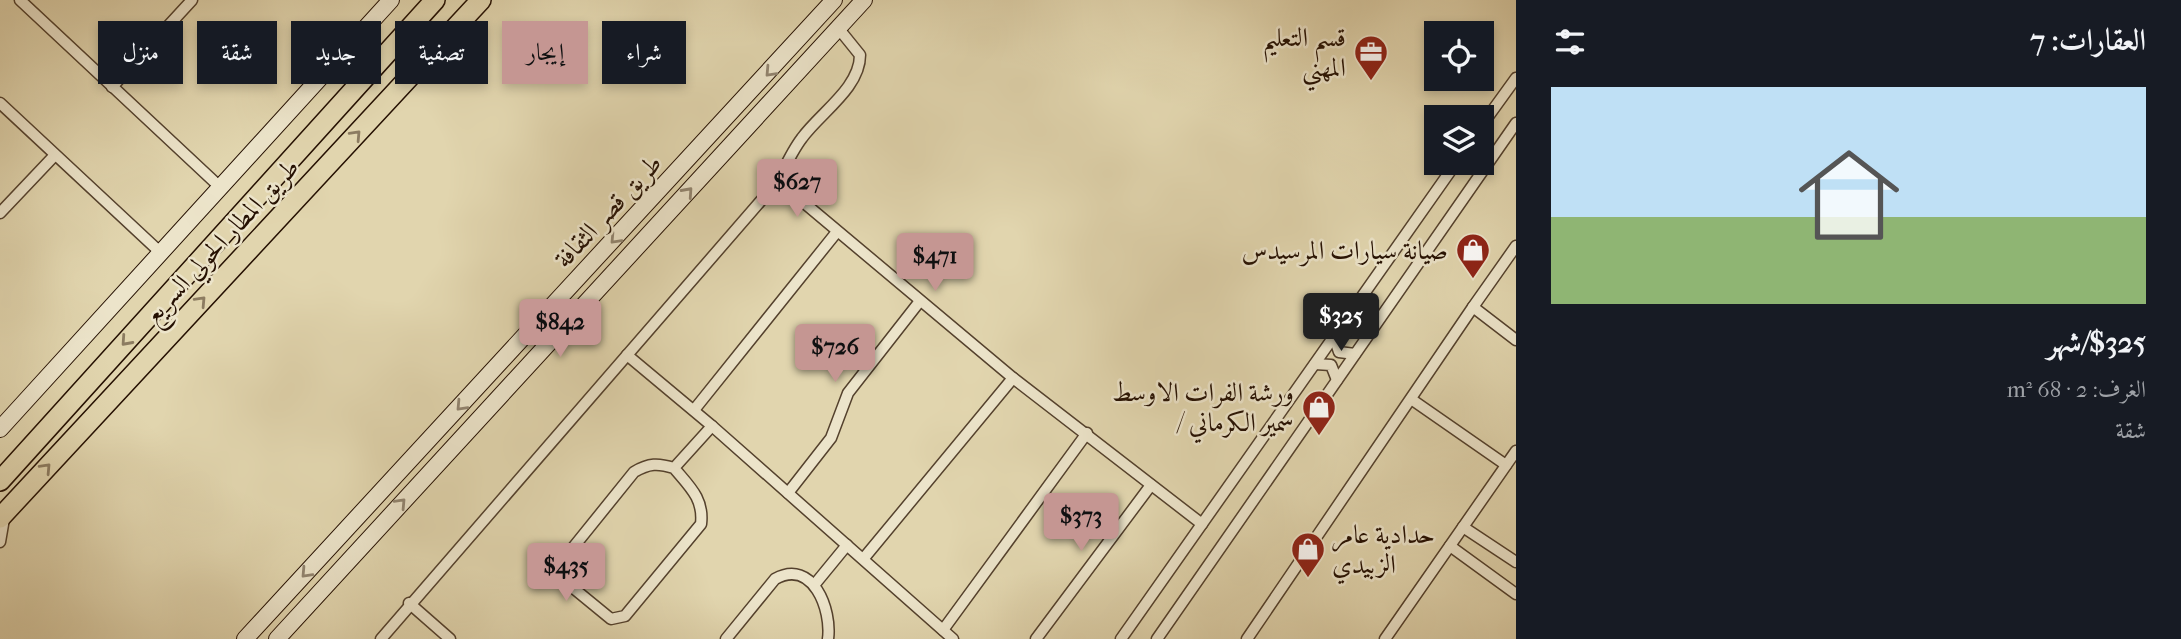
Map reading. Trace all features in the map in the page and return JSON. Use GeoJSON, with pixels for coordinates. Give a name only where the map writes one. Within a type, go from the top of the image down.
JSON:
{"type":"FeatureCollection","features":[{"type":"Feature","properties":{"kind":"highway","name":"طريق المطار الحولي السريع"},"geometry":{"type":"LineString","coordinates":[[0,481],[435,0]]}},
{"type":"Feature","properties":{"kind":"highway","name":"طريق المطار الحولي السريع"},"geometry":{"type":"LineString","coordinates":[[3,515],[481,0]]}},
{"type":"Feature","properties":{"kind":"street"},"geometry":{"type":"LineString","coordinates":[[20,0],[221,188]]}},
{"type":"Feature","properties":{"kind":"street"},"geometry":{"type":"LineString","coordinates":[[112,87],[192,0]]}},
{"type":"Feature","properties":{"kind":"street"},"geometry":{"type":"LineString","coordinates":[[0,429],[391,0]]}},
{"type":"Feature","properties":{"kind":"street","name":"طريق قصر الثقافة"},"geometry":{"type":"LineString","coordinates":[[245,639],[834,0]]}},
{"type":"Feature","properties":{"kind":"street"},"geometry":{"type":"LineString","coordinates":[[277,639],[864,0]]}},
{"type":"Feature","properties":{"kind":"street"},"geometry":{"type":"LineString","coordinates":[[381,639],[409,603],[778,181],[801,138],[848,86],[860,66],[860,55],[839,29]]}},
{"type":"Feature","properties":{"kind":"street"},"geometry":{"type":"LineString","coordinates":[[1494,108],[1516,78]]}},
{"type":"Feature","properties":{"kind":"street"},"geometry":{"type":"LineString","coordinates":[[0,103],[162,254]]}},
{"type":"Feature","properties":{"kind":"street"},"geometry":{"type":"LineString","coordinates":[[1157,639],[1516,122]]}},
{"type":"Feature","properties":{"kind":"street"},"geometry":{"type":"LineString","coordinates":[[0,213],[55,155]]}},
{"type":"Feature","properties":{"kind":"street"},"geometry":{"type":"LineString","coordinates":[[1121,639],[1448,175]]}},
{"type":"Feature","properties":{"kind":"street"},"geometry":{"type":"LineString","coordinates":[[778,181],[836,233],[1013,378],[1202,524]]}},
{"type":"Feature","properties":{"kind":"street"},"geometry":{"type":"LineString","coordinates":[[694,410],[836,233]]}},
{"type":"Feature","properties":{"kind":"street"},"geometry":{"type":"LineString","coordinates":[[1247,639],[1516,246]]}},
{"type":"Feature","properties":{"kind":"street"},"geometry":{"type":"LineString","coordinates":[[788,493],[834,433],[848,393],[919,301]]}},
{"type":"Feature","properties":{"kind":"street"},"geometry":{"type":"LineString","coordinates":[[1473,307],[1516,340]]}},
{"type":"Feature","properties":{"kind":"street"},"geometry":{"type":"LineString","coordinates":[[1334,337],[1339,352],[1355,354]]}},
{"type":"Feature","properties":{"kind":"street"},"geometry":{"type":"LineString","coordinates":[[627,355],[864,558],[953,639]]}},
{"type":"Feature","properties":{"kind":"street"},"geometry":{"type":"LineString","coordinates":[[1315,364],[1324,362],[1331,365],[1337,380]]}},
{"type":"Feature","properties":{"kind":"street"},"geometry":{"type":"LineString","coordinates":[[864,558],[1013,378]]}},
{"type":"Feature","properties":{"kind":"street"},"geometry":{"type":"LineString","coordinates":[[1411,399],[1506,465]]}},
{"type":"Feature","properties":{"kind":"street"},"geometry":{"type":"LineString","coordinates":[[674,468],[712,426]]}},
{"type":"Feature","properties":{"kind":"street"},"geometry":{"type":"LineString","coordinates":[[943,630],[1087,433]]}},
{"type":"Feature","properties":{"kind":"street"},"geometry":{"type":"LineString","coordinates":[[1385,639],[1516,450]]}},
{"type":"Feature","properties":{"kind":"street"},"geometry":{"type":"LineString","coordinates":[[658,463],[674,468],[698,497],[703,510],[701,524],[625,616],[611,620],[561,578],[559,565],[634,472],[647,464],[658,463]]}},
{"type":"Feature","properties":{"kind":"street"},"geometry":{"type":"LineString","coordinates":[[1036,639],[1151,485]]}},
{"type":"Feature","properties":{"kind":"street"},"geometry":{"type":"LineString","coordinates":[[0,541],[3,515]]}},
{"type":"Feature","properties":{"kind":"street"},"geometry":{"type":"LineString","coordinates":[[1463,527],[1516,562]]}},
{"type":"Feature","properties":{"kind":"street"},"geometry":{"type":"LineString","coordinates":[[815,584],[847,545]]}},
{"type":"Feature","properties":{"kind":"street"},"geometry":{"type":"LineString","coordinates":[[1450,547],[1516,594]]}},
{"type":"Feature","properties":{"kind":"street"},"geometry":{"type":"LineString","coordinates":[[726,639],[775,579],[791,575],[815,584]]}},
{"type":"Feature","properties":{"kind":"street"},"geometry":{"type":"LineString","coordinates":[[815,584],[829,628],[828,639]]}},
{"type":"Feature","properties":{"kind":"street"},"geometry":{"type":"LineString","coordinates":[[409,603],[450,639]]}},
{"type":"Feature","properties":{"kind":"place","name":"قسم التعليم المهني"},"geometry":{"type":"Point","coordinates":[1371,82]}},
{"type":"Feature","properties":{"kind":"place","name":"صيانة سيارات المرسيدس"},"geometry":{"type":"Point","coordinates":[1473,280]}},
{"type":"Feature","properties":{"kind":"place","name":"ورشة الفرات الاوسط / سمير الكرماني"},"geometry":{"type":"Point","coordinates":[1319,437]}},
{"type":"Feature","properties":{"kind":"place","name":"حدادية عامر الزبيدي"},"geometry":{"type":"Point","coordinates":[1308,579]}}]}
